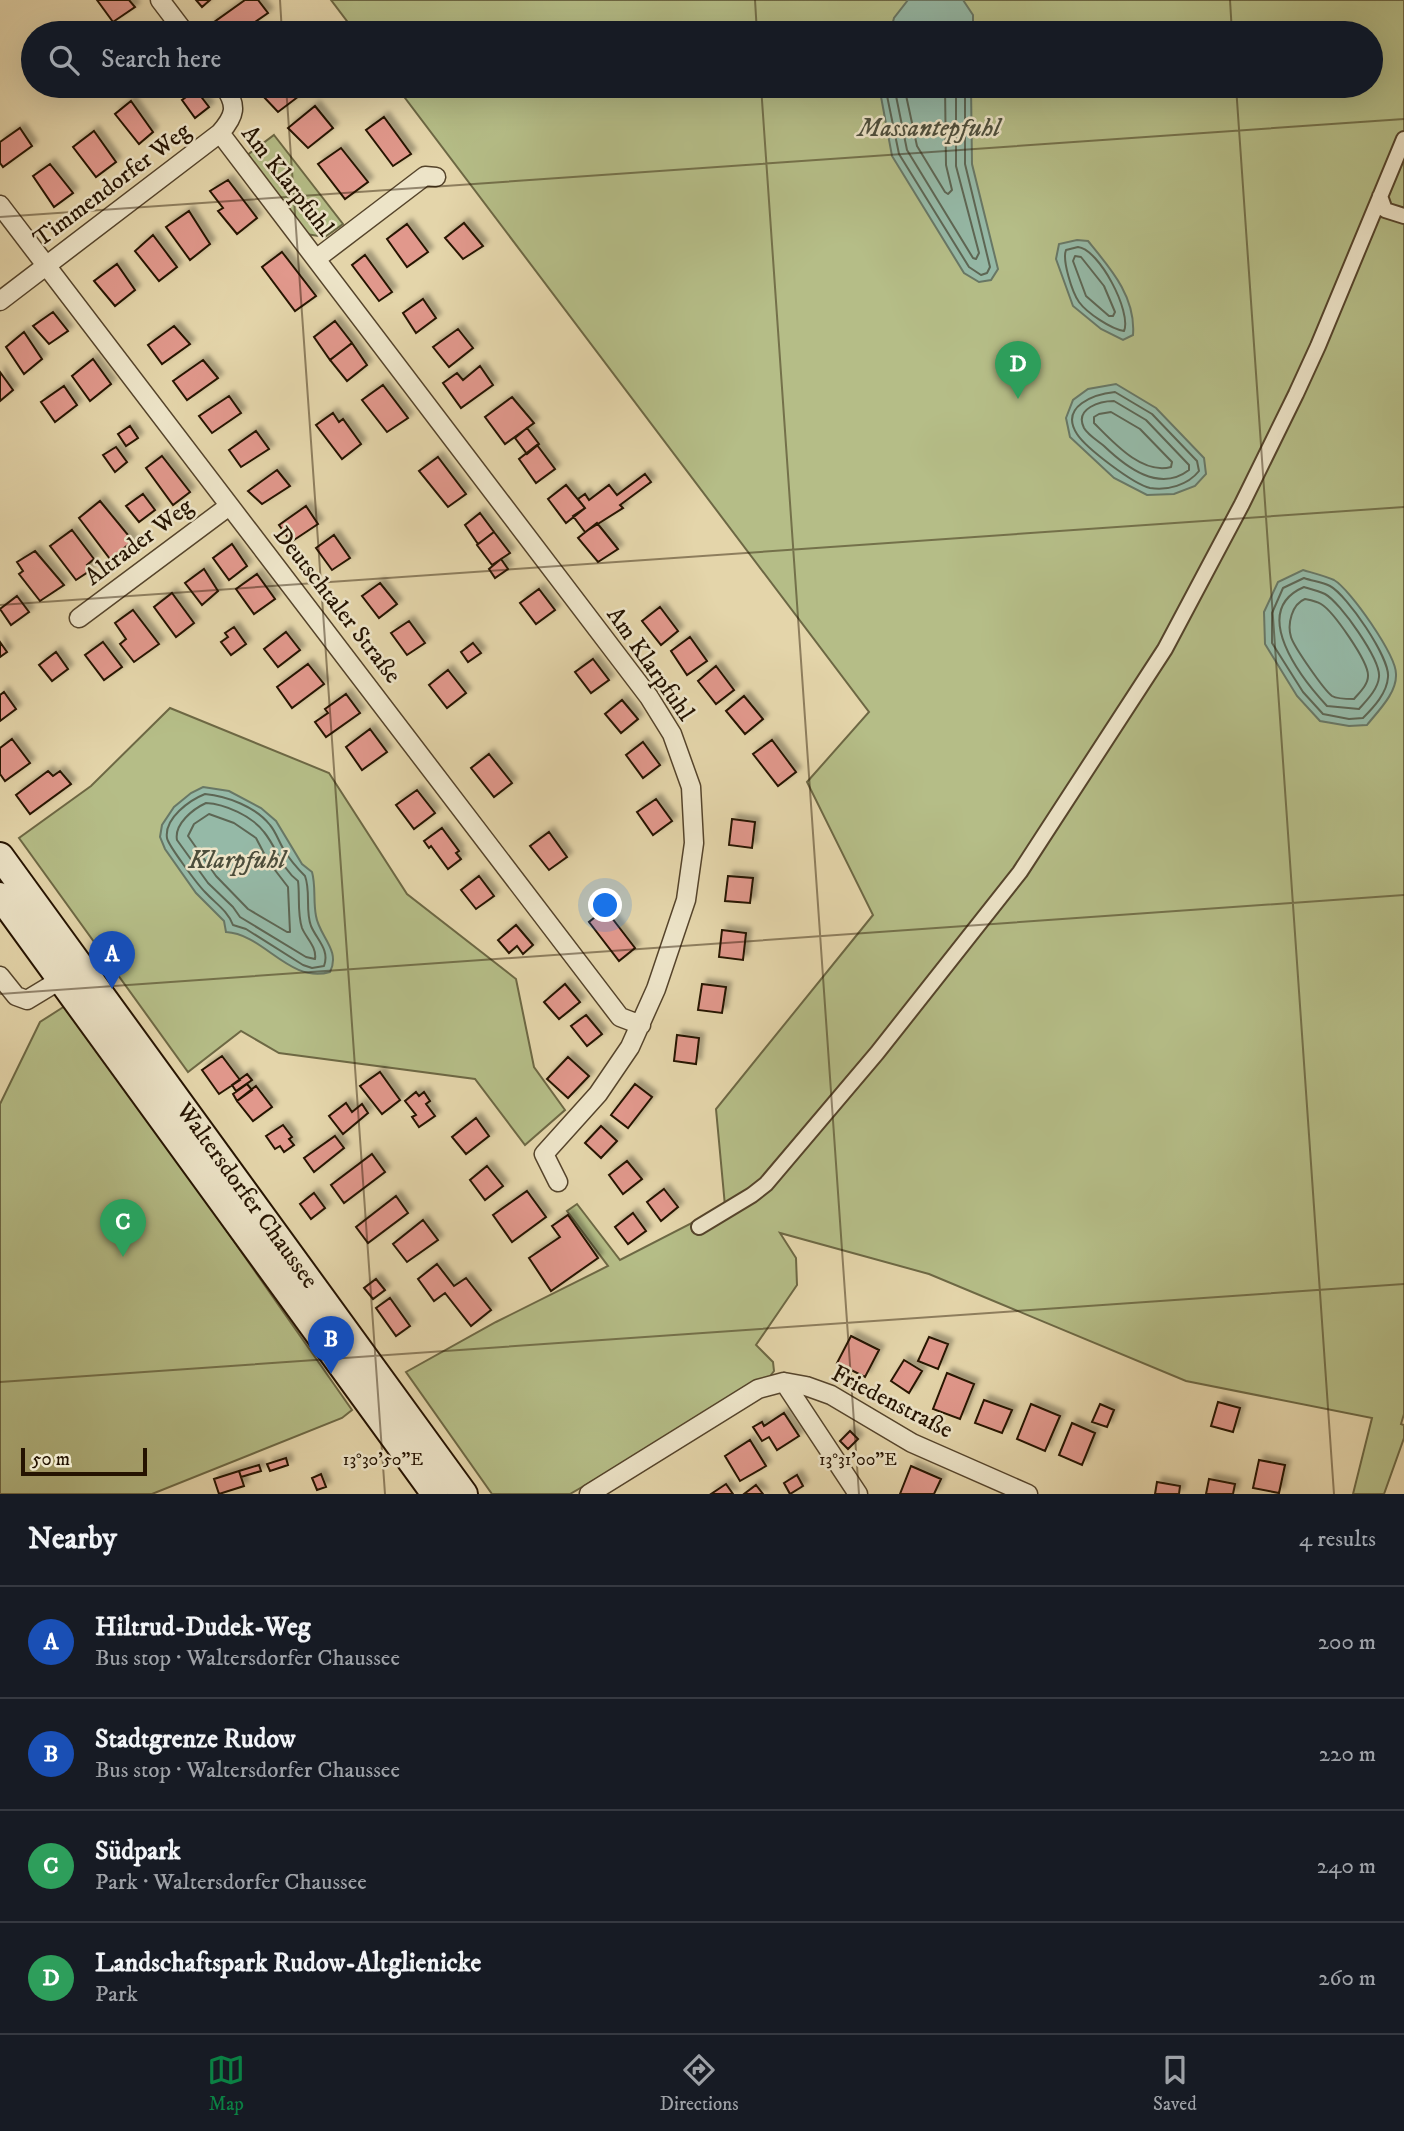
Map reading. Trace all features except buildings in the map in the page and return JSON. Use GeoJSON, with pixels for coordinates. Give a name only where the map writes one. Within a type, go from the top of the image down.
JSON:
{"type":"FeatureCollection","features":[{"type":"Feature","properties":{"kind":"main road","name":"Waltersdorfer Chaussee"},"geometry":{"type":"LineString","coordinates":[[0,856],[71,973],[435,1494]]}},
{"type":"Feature","properties":{"kind":"main road","name":"Waltersdorfer Chaussee"},"geometry":{"type":"LineString","coordinates":[[0,897],[71,973],[464,1494]]}},
{"type":"Feature","properties":{"kind":"street"},"geometry":{"type":"LineString","coordinates":[[160,0],[177,21]]}},
{"type":"Feature","properties":{"kind":"street"},"geometry":{"type":"LineString","coordinates":[[220,134],[232,119],[233,106],[229,98]]}},
{"type":"Feature","properties":{"kind":"street","name":"Am Klarpfuhl"},"geometry":{"type":"LineString","coordinates":[[220,134],[649,697],[672,734],[691,787],[694,843],[687,900],[656,989],[631,1047],[598,1094],[544,1154],[558,1182]]}},
{"type":"Feature","properties":{"kind":"street","name":"Timmendorfer Weg"},"geometry":{"type":"LineString","coordinates":[[0,301],[220,134]]}},
{"type":"Feature","properties":{"kind":"street"},"geometry":{"type":"LineString","coordinates":[[699,1227],[766,1184],[926,992],[1020,872],[1050,827],[1165,649],[1242,504],[1318,346],[1404,139]]}},
{"type":"Feature","properties":{"kind":"street","name":"Am Klarpfuhl"},"geometry":{"type":"LineString","coordinates":[[316,259],[425,176],[436,177]]}},
{"type":"Feature","properties":{"kind":"street"},"geometry":{"type":"LineString","coordinates":[[1380,196],[1385,210],[1404,216]]}},
{"type":"Feature","properties":{"kind":"street","name":"Deutschtaler Straße"},"geometry":{"type":"LineString","coordinates":[[0,205],[620,1017],[641,1025]]}},
{"type":"Feature","properties":{"kind":"street","name":"Altrader Weg"},"geometry":{"type":"LineString","coordinates":[[79,618],[229,506]]}},
{"type":"Feature","properties":{"kind":"street"},"geometry":{"type":"LineString","coordinates":[[0,976],[16,996],[27,1000],[71,973]]}},
{"type":"Feature","properties":{"kind":"street"},"geometry":{"type":"LineString","coordinates":[[589,1494],[758,1389],[784,1382],[858,1494]]}},
{"type":"Feature","properties":{"kind":"street","name":"Friedenstraße"},"geometry":{"type":"LineString","coordinates":[[784,1382],[831,1395],[912,1443],[1028,1494]]}},
{"type":"Feature","properties":{"kind":"green space"},"geometry":{"type":"Polygon","coordinates":[[[331,0],[1404,0],[1404,1414],[1401,1424],[1404,1425],[1404,1438],[1384,1494],[1353,1494],[1372,1418],[1186,1381],[929,1274],[780,1233],[796,1258],[797,1285],[756,1345],[773,1362],[774,1371],[768,1379],[570,1494],[492,1494],[406,1372],[496,1322],[608,1266],[567,1211],[577,1204],[620,1260],[725,1206],[716,1109],[873,915],[807,782],[869,712],[405,98],[1383,98],[1383,21],[347,21],[331,0]]]}},
{"type":"Feature","properties":{"kind":"green space"},"geometry":{"type":"Polygon","coordinates":[[[274,135],[343,224],[325,237],[306,234],[246,156],[274,135]]]}},
{"type":"Feature","properties":{"kind":"green space"},"geometry":{"type":"Polygon","coordinates":[[[170,708],[329,773],[407,894],[516,979],[534,1067],[565,1110],[525,1145],[475,1079],[279,1053],[241,1031],[188,1072],[19,838],[91,786],[170,708]]]}},
{"type":"Feature","properties":{"kind":"green space"},"geometry":{"type":"Polygon","coordinates":[[[68,1004],[352,1410],[342,1418],[152,1494],[0,1494],[0,1104],[40,1022],[68,1004]]]}},
{"type":"Feature","properties":{"kind":"water"},"geometry":{"type":"Polygon","coordinates":[[[908,0],[963,0],[973,15],[973,21],[893,21],[908,0]]]}},
{"type":"Feature","properties":{"kind":"water","name":"Massantepfuhl"},"geometry":{"type":"Polygon","coordinates":[[[881,98],[971,98],[972,164],[998,269],[991,280],[979,282],[964,273],[892,156],[881,98]]]}},
{"type":"Feature","properties":{"kind":"water"},"geometry":{"type":"Polygon","coordinates":[[[1077,240],[1088,241],[1120,284],[1130,308],[1133,335],[1123,340],[1101,329],[1073,306],[1056,259],[1059,244],[1077,240]]]}},
{"type":"Feature","properties":{"kind":"water"},"geometry":{"type":"Polygon","coordinates":[[[1116,384],[1156,408],[1204,458],[1206,474],[1195,486],[1174,494],[1147,495],[1114,478],[1070,437],[1066,418],[1073,400],[1088,389],[1116,384]]]}},
{"type":"Feature","properties":{"kind":"water"},"geometry":{"type":"Polygon","coordinates":[[[1303,570],[1334,580],[1341,586],[1371,623],[1394,665],[1396,674],[1393,688],[1367,725],[1349,726],[1320,721],[1297,696],[1265,644],[1264,612],[1278,582],[1303,570]]]}},
{"type":"Feature","properties":{"kind":"water","name":"Klarpfuhl"},"geometry":{"type":"Polygon","coordinates":[[[203,787],[229,791],[261,808],[276,821],[302,864],[312,872],[316,916],[333,957],[330,972],[315,974],[302,971],[253,941],[226,932],[224,921],[196,893],[165,849],[160,837],[162,825],[174,807],[203,787]]]}},
{"type":"Feature","properties":{"kind":"place","name":"Landschaftspark Rudow-Altglienicke"},"geometry":{"type":"Point","coordinates":[1018,399]}},
{"type":"Feature","properties":{"kind":"place","name":"Hiltrud-Dudek-Weg"},"geometry":{"type":"Point","coordinates":[112,989]}},
{"type":"Feature","properties":{"kind":"place","name":"Südpark"},"geometry":{"type":"Point","coordinates":[123,1257]}},
{"type":"Feature","properties":{"kind":"place","name":"Stadtgrenze Rudow"},"geometry":{"type":"Point","coordinates":[331,1374]}}]}
